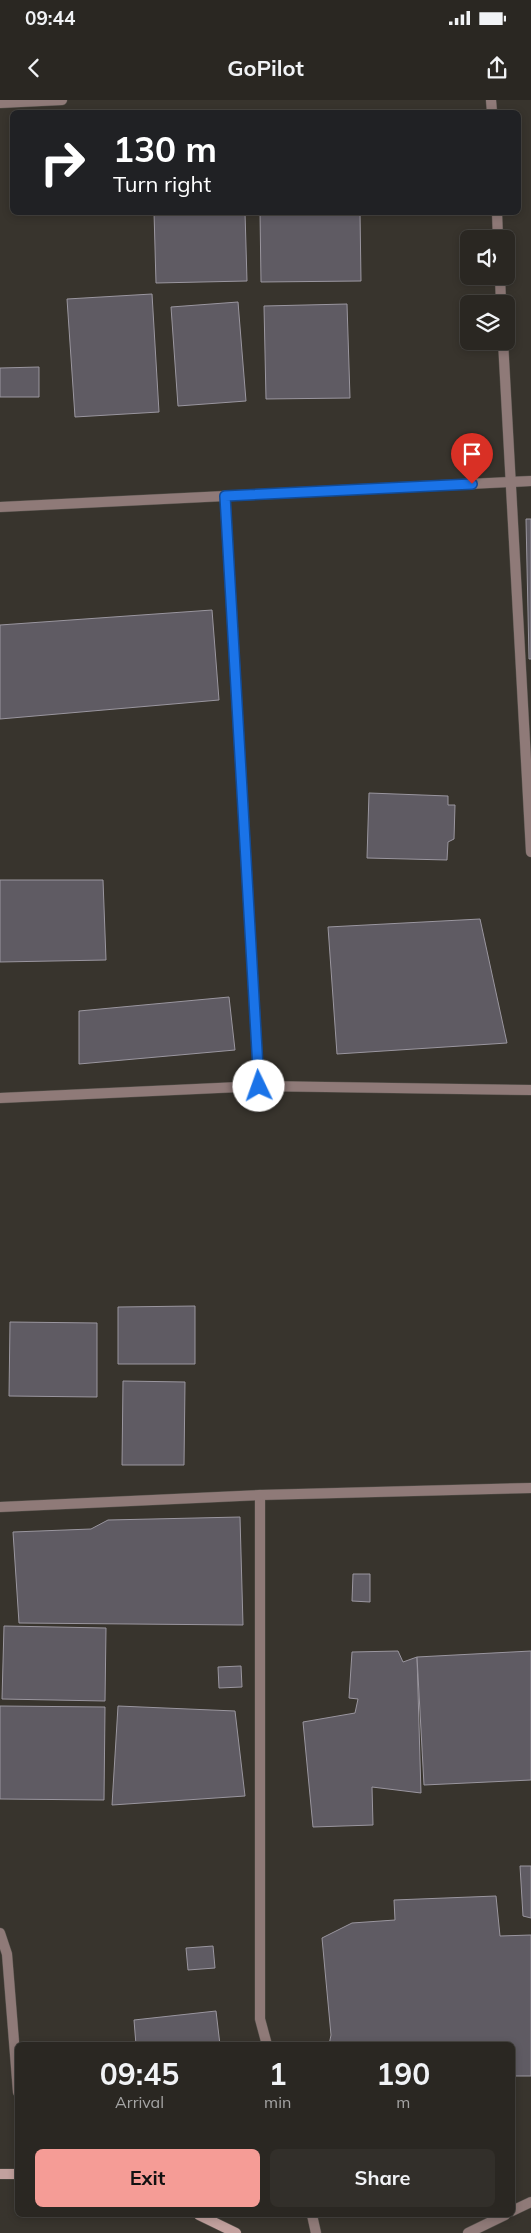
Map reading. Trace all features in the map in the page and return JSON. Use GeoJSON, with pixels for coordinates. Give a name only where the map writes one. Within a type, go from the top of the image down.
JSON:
{"type":"FeatureCollection","features":[{"type":"Feature","properties":{"kind":"street"},"geometry":{"type":"LineString","coordinates":[[0,103],[62,100]]}},
{"type":"Feature","properties":{"kind":"street"},"geometry":{"type":"LineString","coordinates":[[497,215],[498,230]]}},
{"type":"Feature","properties":{"kind":"street"},"geometry":{"type":"LineString","coordinates":[[503,350],[531,852]]}},
{"type":"Feature","properties":{"kind":"street"},"geometry":{"type":"LineString","coordinates":[[0,507],[531,481]]}},
{"type":"Feature","properties":{"kind":"street"},"geometry":{"type":"LineString","coordinates":[[225,496],[259,1086]]}},
{"type":"Feature","properties":{"kind":"street"},"geometry":{"type":"LineString","coordinates":[[0,1098],[259,1086],[531,1090]]}},
{"type":"Feature","properties":{"kind":"street"},"geometry":{"type":"LineString","coordinates":[[0,1507],[260,1495],[531,1488]]}},
{"type":"Feature","properties":{"kind":"street"},"geometry":{"type":"LineString","coordinates":[[260,1495],[260,2019],[266,2042]]}},
{"type":"Feature","properties":{"kind":"street"},"geometry":{"type":"LineString","coordinates":[[0,1934],[6,1954],[15,2058]]}},
{"type":"Feature","properties":{"kind":"street"},"geometry":{"type":"LineString","coordinates":[[0,2174],[15,2174]]}},
{"type":"Feature","properties":{"kind":"street"},"geometry":{"type":"LineString","coordinates":[[515,2210],[531,2202]]}},
{"type":"Feature","properties":{"kind":"street"},"geometry":{"type":"LineString","coordinates":[[202,2217],[236,2233]]}},
{"type":"Feature","properties":{"kind":"street"},"geometry":{"type":"LineString","coordinates":[[312,2217],[316,2233]]}},
{"type":"Feature","properties":{"kind":"street"},"geometry":{"type":"LineString","coordinates":[[468,2233],[501,2217]]}},
{"type":"Feature","properties":{"kind":"building"},"geometry":{"type":"Polygon","coordinates":[[[154,215],[245,215],[247,281],[156,283],[154,215]]]}},
{"type":"Feature","properties":{"kind":"building"},"geometry":{"type":"Polygon","coordinates":[[[260,215],[360,215],[361,281],[261,282],[260,215]]]}},
{"type":"Feature","properties":{"kind":"building"},"geometry":{"type":"Polygon","coordinates":[[[152,294],[159,412],[75,417],[67,299],[152,294]]]}},
{"type":"Feature","properties":{"kind":"building"},"geometry":{"type":"Polygon","coordinates":[[[238,302],[246,401],[178,406],[171,307],[238,302]]]}},
{"type":"Feature","properties":{"kind":"building"},"geometry":{"type":"Polygon","coordinates":[[[347,304],[350,398],[266,399],[264,306],[347,304]]]}},
{"type":"Feature","properties":{"kind":"building"},"geometry":{"type":"Polygon","coordinates":[[[39,367],[39,397],[0,397],[0,368],[39,367]]]}},
{"type":"Feature","properties":{"kind":"building"},"geometry":{"type":"Polygon","coordinates":[[[526,519],[531,519],[531,659],[529,659],[526,519]]]}},
{"type":"Feature","properties":{"kind":"building"},"geometry":{"type":"Polygon","coordinates":[[[212,610],[219,700],[0,719],[0,625],[212,610]]]}},
{"type":"Feature","properties":{"kind":"building"},"geometry":{"type":"Polygon","coordinates":[[[369,793],[448,796],[448,805],[455,805],[454,839],[448,842],[447,860],[367,858],[369,793]]]}},
{"type":"Feature","properties":{"kind":"building"},"geometry":{"type":"Polygon","coordinates":[[[0,880],[103,880],[106,960],[0,962],[0,880]]]}},
{"type":"Feature","properties":{"kind":"building"},"geometry":{"type":"Polygon","coordinates":[[[480,919],[507,1043],[337,1054],[328,927],[480,919]]]}},
{"type":"Feature","properties":{"kind":"building"},"geometry":{"type":"Polygon","coordinates":[[[229,997],[235,1050],[79,1064],[79,1011],[229,997]]]}},
{"type":"Feature","properties":{"kind":"building"},"geometry":{"type":"Polygon","coordinates":[[[195,1306],[195,1364],[118,1364],[118,1307],[195,1306]]]}},
{"type":"Feature","properties":{"kind":"building"},"geometry":{"type":"Polygon","coordinates":[[[10,1322],[97,1323],[97,1397],[9,1396],[10,1322]]]}},
{"type":"Feature","properties":{"kind":"building"},"geometry":{"type":"Polygon","coordinates":[[[123,1381],[185,1382],[184,1465],[122,1465],[123,1381]]]}},
{"type":"Feature","properties":{"kind":"building"},"geometry":{"type":"Polygon","coordinates":[[[240,1517],[243,1625],[19,1623],[13,1532],[91,1529],[108,1520],[240,1517]]]}},
{"type":"Feature","properties":{"kind":"building"},"geometry":{"type":"Polygon","coordinates":[[[353,1574],[370,1574],[370,1602],[352,1601],[353,1574]]]}},
{"type":"Feature","properties":{"kind":"building"},"geometry":{"type":"Polygon","coordinates":[[[4,1626],[106,1628],[105,1701],[2,1699],[4,1626]]]}},
{"type":"Feature","properties":{"kind":"building"},"geometry":{"type":"Polygon","coordinates":[[[398,1651],[403,1662],[417,1657],[421,1793],[372,1787],[373,1825],[313,1827],[303,1722],[355,1713],[358,1699],[349,1698],[352,1652],[398,1651]]]}},
{"type":"Feature","properties":{"kind":"building"},"geometry":{"type":"Polygon","coordinates":[[[531,1651],[531,1780],[424,1785],[417,1657],[531,1651]]]}},
{"type":"Feature","properties":{"kind":"building"},"geometry":{"type":"Polygon","coordinates":[[[241,1666],[242,1687],[219,1688],[218,1667],[241,1666]]]}},
{"type":"Feature","properties":{"kind":"building"},"geometry":{"type":"Polygon","coordinates":[[[0,1706],[105,1707],[104,1800],[0,1799],[0,1706]]]}},
{"type":"Feature","properties":{"kind":"building"},"geometry":{"type":"Polygon","coordinates":[[[118,1706],[235,1711],[245,1796],[112,1805],[118,1706]]]}},
{"type":"Feature","properties":{"kind":"building"},"geometry":{"type":"Polygon","coordinates":[[[520,1866],[531,1866],[531,1918],[523,1916],[520,1866]]]}},
{"type":"Feature","properties":{"kind":"building"},"geometry":{"type":"Polygon","coordinates":[[[496,1896],[500,1936],[531,1935],[531,2076],[515,2076],[515,2042],[330,2042],[331,2035],[322,1938],[352,1923],[395,1920],[394,1900],[496,1896]]]}},
{"type":"Feature","properties":{"kind":"building"},"geometry":{"type":"Polygon","coordinates":[[[213,1946],[215,1968],[188,1970],[186,1948],[213,1946]]]}},
{"type":"Feature","properties":{"kind":"building"},"geometry":{"type":"Polygon","coordinates":[[[216,2011],[220,2042],[136,2042],[134,2020],[216,2011]]]}},
{"type":"Feature","properties":{"kind":"route"},"geometry":{"type":"LineString","coordinates":[[259,1086],[225,496],[472,484]]}}]}
